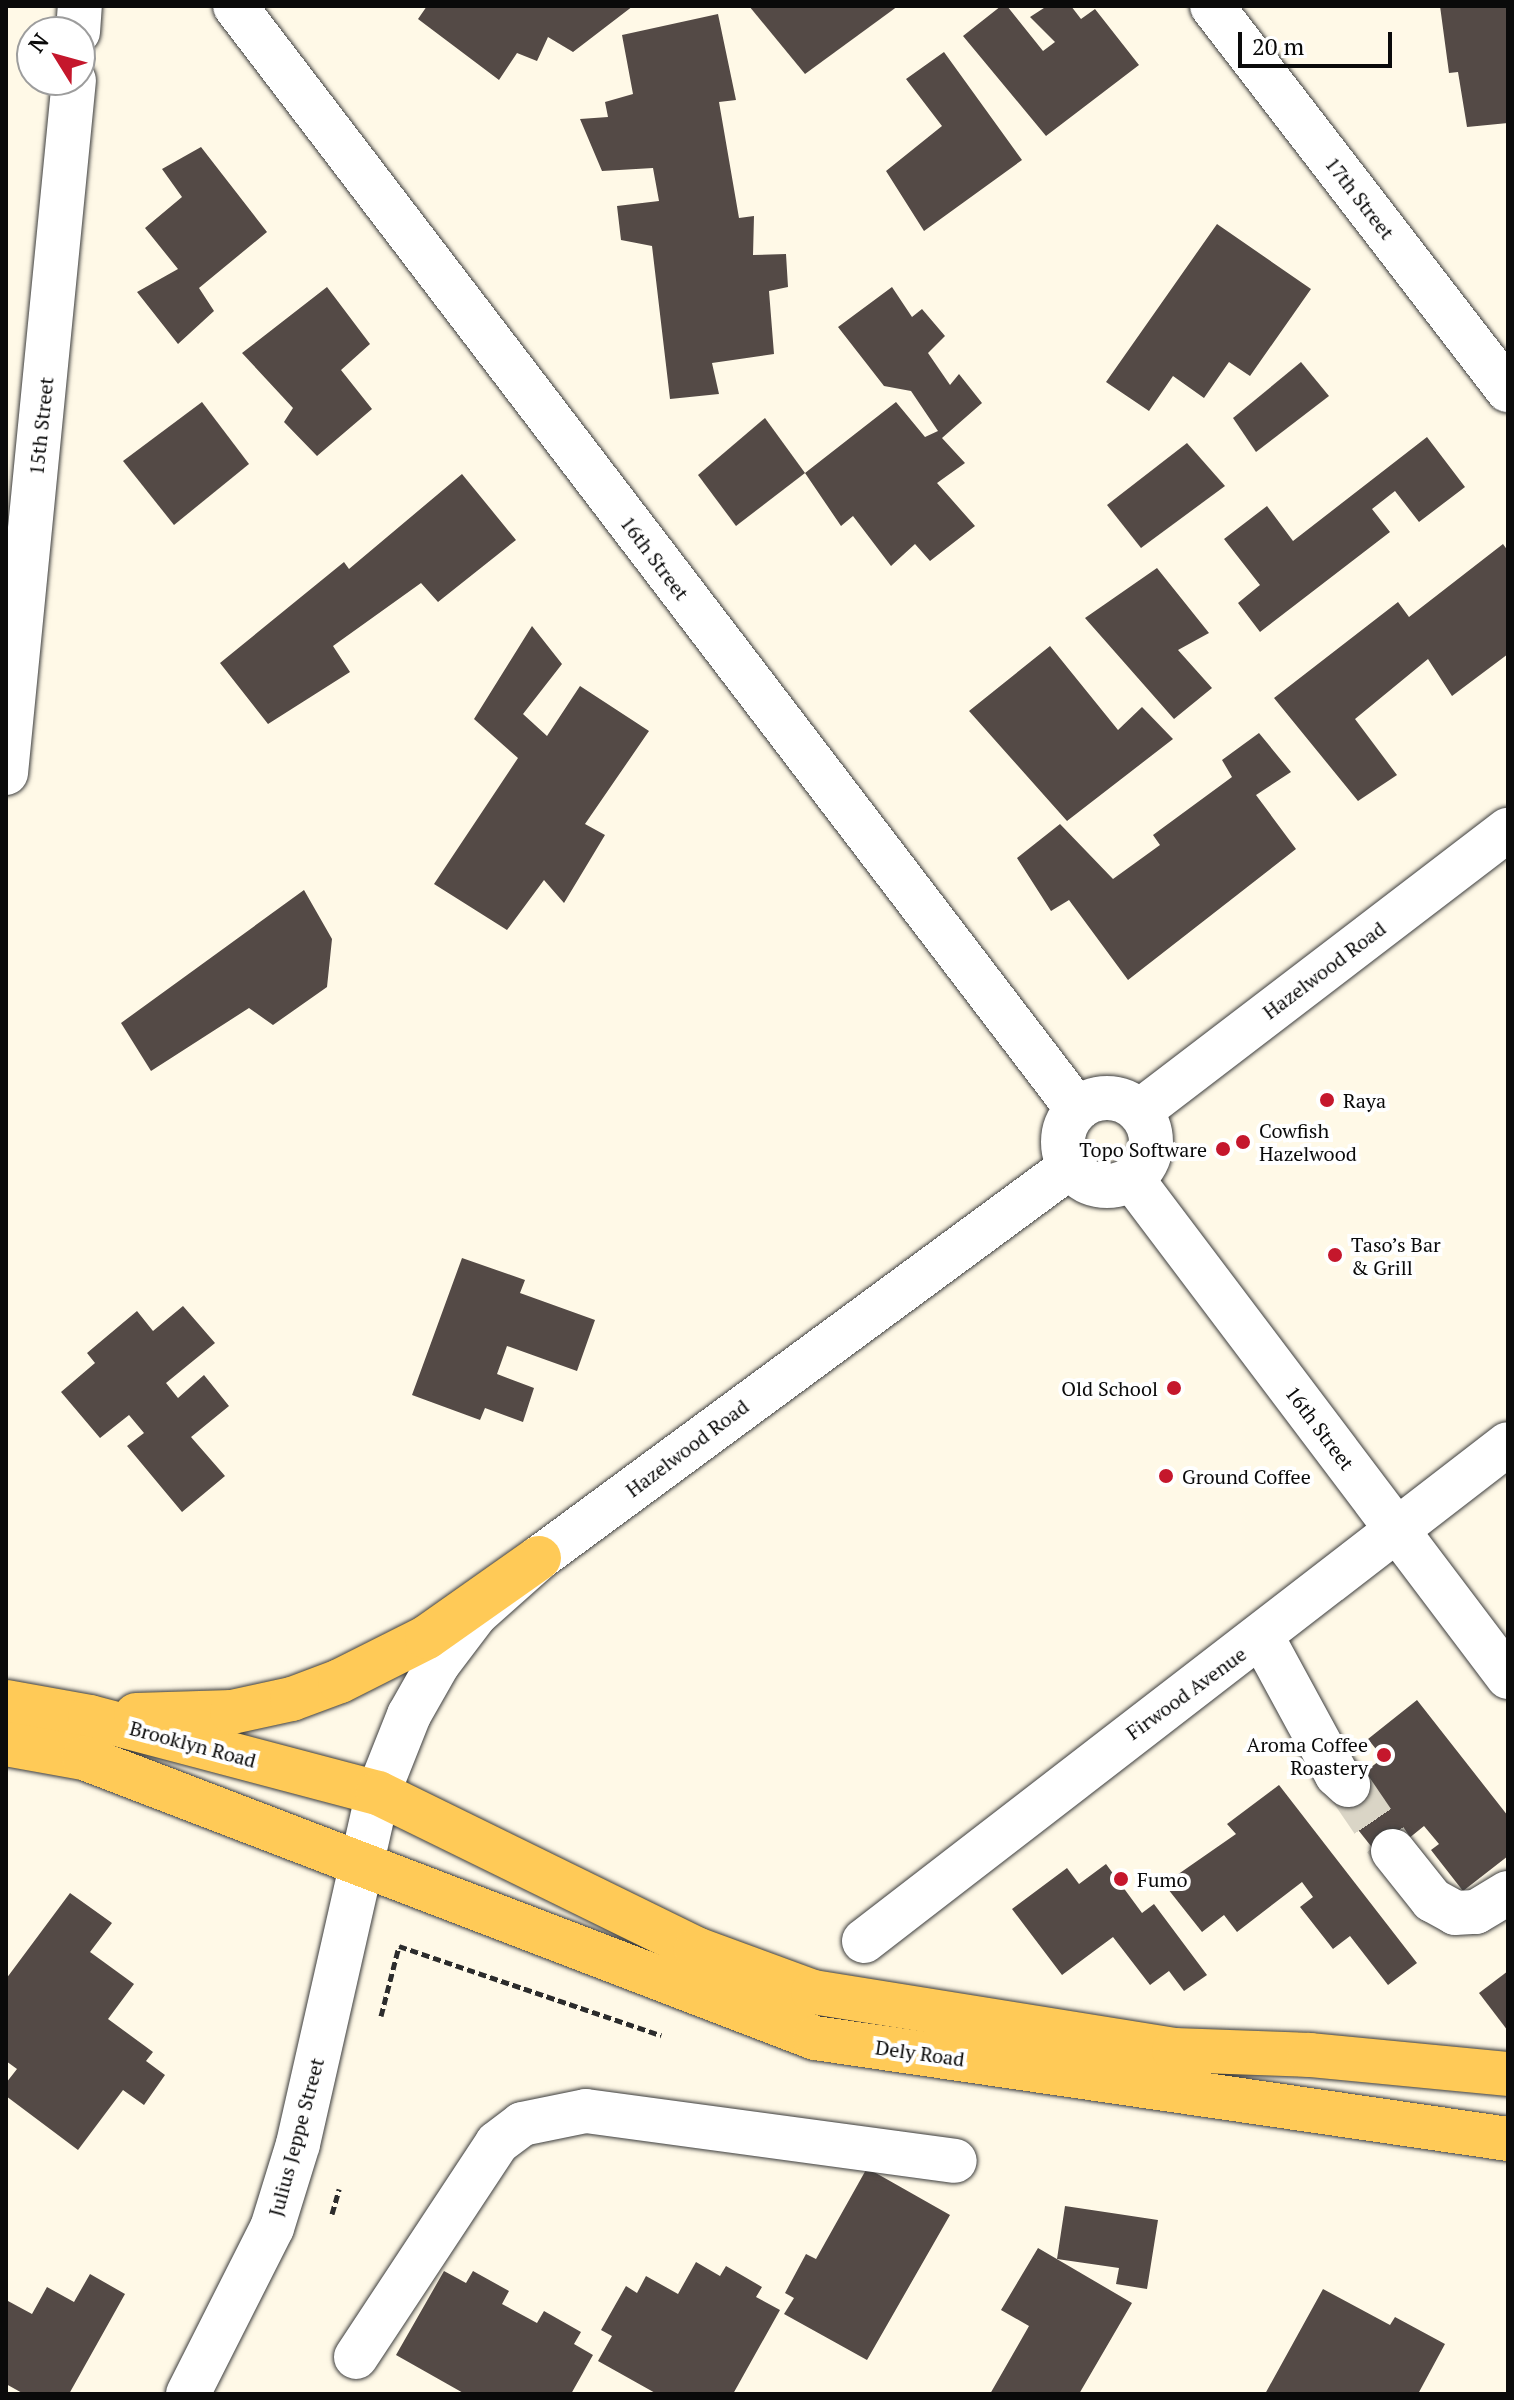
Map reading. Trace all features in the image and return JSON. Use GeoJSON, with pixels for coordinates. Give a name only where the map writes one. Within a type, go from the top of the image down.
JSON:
{"type":"FeatureCollection","features":[{"type":"Feature","properties":{"kind":"main road"},"geometry":{"type":"LineString","coordinates":[[90,1717],[232,1712],[292,1699],[387,1660],[539,1558]]}},
{"type":"Feature","properties":{"kind":"main road","name":"Brooklyn Road"},"geometry":{"type":"LineString","coordinates":[[6,1702],[90,1717],[378,1793]]}},
{"type":"Feature","properties":{"kind":"main road"},"geometry":{"type":"LineString","coordinates":[[6,1744],[84,1758],[359,1865]]}},
{"type":"Feature","properties":{"kind":"main road","name":"Dely Road"},"geometry":{"type":"LineString","coordinates":[[378,1793],[696,1949],[813,1992],[1174,2050],[1310,2055],[1508,2074]]}},
{"type":"Feature","properties":{"kind":"main road","name":"Dely Road"},"geometry":{"type":"LineString","coordinates":[[359,1865],[815,2038],[1508,2139]]}},
{"type":"Feature","properties":{"kind":"street","name":"16th Street"},"geometry":{"type":"LineString","coordinates":[[235,6],[1077,1109]]}},
{"type":"Feature","properties":{"kind":"street","name":"17th Street"},"geometry":{"type":"LineString","coordinates":[[1212,6],[1508,390]]}},
{"type":"Feature","properties":{"kind":"street","name":"15th Street"},"geometry":{"type":"LineString","coordinates":[[6,773],[72,96]]}},
{"type":"Feature","properties":{"kind":"street","name":"Hazelwood Road"},"geometry":{"type":"LineString","coordinates":[[1140,1111],[1508,830]]}},
{"type":"Feature","properties":{"kind":"street"},"geometry":{"type":"LineString","coordinates":[[1106,1097],[1140,1111],[1152,1143],[1142,1170],[1132,1179],[1106,1187],[1092,1184],[1070,1167],[1063,1137],[1077,1109],[1106,1097]]}},
{"type":"Feature","properties":{"kind":"street","name":"Hazelwood Road"},"geometry":{"type":"LineString","coordinates":[[378,1793],[409,1715],[438,1664],[476,1614],[539,1558],[1070,1167]]}},
{"type":"Feature","properties":{"kind":"street","name":"16th Street"},"geometry":{"type":"LineString","coordinates":[[1132,1179],[1508,1677]]}},
{"type":"Feature","properties":{"kind":"street","name":"Firwood Avenue"},"geometry":{"type":"LineString","coordinates":[[864,1941],[1262,1637],[1508,1444]]}},
{"type":"Feature","properties":{"kind":"street"},"geometry":{"type":"LineString","coordinates":[[1262,1637],[1337,1775],[1348,1785]]}},
{"type":"Feature","properties":{"kind":"street","name":"Julius Jeppe Street"},"geometry":{"type":"LineString","coordinates":[[188,2394],[243,2293],[286,2187],[378,1793]]}},
{"type":"Feature","properties":{"kind":"street"},"geometry":{"type":"LineString","coordinates":[[1393,1851],[1432,1900],[1455,1913],[1476,1912],[1508,1893]]}},
{"type":"Feature","properties":{"kind":"street"},"geometry":{"type":"LineString","coordinates":[[356,2357],[497,2143],[522,2124],[586,2111],[955,2161]]}},
{"type":"Feature","properties":{"kind":"building"},"geometry":{"type":"Polygon","coordinates":[[[427,6],[633,6],[573,52],[548,37],[537,61],[517,53],[499,80],[418,19],[427,6]]]}},
{"type":"Feature","properties":{"kind":"building"},"geometry":{"type":"Polygon","coordinates":[[[749,6],[898,6],[805,74],[749,6]]]}},
{"type":"Feature","properties":{"kind":"building"},"geometry":{"type":"Polygon","coordinates":[[[1001,6],[1007,6],[1043,51],[1055,42],[1030,17],[1047,6],[1071,6],[1081,19],[1095,9],[1139,65],[1046,136],[963,36],[1001,6]]]}},
{"type":"Feature","properties":{"kind":"building"},"geometry":{"type":"Polygon","coordinates":[[[1440,6],[1508,6],[1508,123],[1467,127],[1458,72],[1449,73],[1440,6]]]}},
{"type":"Feature","properties":{"kind":"building"},"geometry":{"type":"Polygon","coordinates":[[[718,14],[736,100],[719,102],[739,218],[754,216],[753,255],[786,254],[788,287],[769,291],[774,354],[712,363],[719,394],[670,399],[652,246],[621,240],[617,206],[659,201],[653,168],[602,171],[580,119],[608,117],[605,102],[633,94],[622,35],[718,14]]]}},
{"type":"Feature","properties":{"kind":"building"},"geometry":{"type":"Polygon","coordinates":[[[944,52],[1022,160],[924,231],[886,171],[942,126],[906,79],[944,52]]]}},
{"type":"Feature","properties":{"kind":"building"},"geometry":{"type":"Polygon","coordinates":[[[201,147],[267,232],[199,288],[214,311],[178,344],[137,292],[178,269],[145,228],[182,197],[162,169],[201,147]]]}},
{"type":"Feature","properties":{"kind":"building"},"geometry":{"type":"Polygon","coordinates":[[[1217,224],[1311,289],[1250,376],[1229,362],[1204,398],[1173,376],[1149,411],[1106,382],[1217,224]]]}},
{"type":"Feature","properties":{"kind":"building"},"geometry":{"type":"Polygon","coordinates":[[[327,287],[370,344],[341,370],[372,409],[317,456],[284,422],[293,408],[242,353],[327,287]]]}},
{"type":"Feature","properties":{"kind":"building"},"geometry":{"type":"Polygon","coordinates":[[[892,287],[912,317],[922,309],[945,336],[928,353],[950,385],[959,374],[982,403],[942,438],[965,463],[937,483],[975,526],[930,561],[915,544],[891,566],[853,516],[841,526],[805,473],[896,402],[925,437],[938,431],[911,391],[884,386],[838,327],[892,287]]]}},
{"type":"Feature","properties":{"kind":"building"},"geometry":{"type":"Polygon","coordinates":[[[1301,362],[1329,396],[1256,452],[1233,418],[1301,362]]]}},
{"type":"Feature","properties":{"kind":"building"},"geometry":{"type":"Polygon","coordinates":[[[202,402],[249,464],[174,525],[123,461],[202,402]]]}},
{"type":"Feature","properties":{"kind":"building"},"geometry":{"type":"Polygon","coordinates":[[[765,418],[805,473],[736,526],[698,475],[765,418]]]}},
{"type":"Feature","properties":{"kind":"building"},"geometry":{"type":"Polygon","coordinates":[[[1427,437],[1465,487],[1419,522],[1395,491],[1372,509],[1390,532],[1260,632],[1238,603],[1260,585],[1224,539],[1267,506],[1293,541],[1427,437]]]}},
{"type":"Feature","properties":{"kind":"building"},"geometry":{"type":"Polygon","coordinates":[[[1187,443],[1225,486],[1141,548],[1107,505],[1187,443]]]}},
{"type":"Feature","properties":{"kind":"building"},"geometry":{"type":"Polygon","coordinates":[[[462,474],[516,540],[438,602],[421,583],[333,646],[350,672],[268,724],[220,663],[344,562],[349,569],[462,474]]]}},
{"type":"Feature","properties":{"kind":"building"},"geometry":{"type":"Polygon","coordinates":[[[1503,544],[1508,551],[1508,654],[1452,696],[1428,659],[1355,719],[1397,775],[1358,801],[1274,698],[1398,602],[1409,617],[1503,544]]]}},
{"type":"Feature","properties":{"kind":"building"},"geometry":{"type":"Polygon","coordinates":[[[1157,568],[1209,633],[1178,650],[1212,688],[1174,719],[1085,618],[1157,568]]]}},
{"type":"Feature","properties":{"kind":"building"},"geometry":{"type":"Polygon","coordinates":[[[532,626],[562,664],[523,714],[547,736],[580,686],[649,731],[585,824],[605,835],[564,903],[544,880],[507,930],[434,884],[518,758],[474,719],[532,626]]]}},
{"type":"Feature","properties":{"kind":"building"},"geometry":{"type":"Polygon","coordinates":[[[1050,646],[1118,730],[1142,707],[1173,739],[1067,821],[969,711],[1050,646]]]}},
{"type":"Feature","properties":{"kind":"building"},"geometry":{"type":"Polygon","coordinates":[[[1259,733],[1291,772],[1256,795],[1296,849],[1128,980],[1069,900],[1051,911],[1017,858],[1060,824],[1113,879],[1160,845],[1153,835],[1232,777],[1222,760],[1259,733]]]}},
{"type":"Feature","properties":{"kind":"building"},"geometry":{"type":"Polygon","coordinates":[[[304,890],[332,939],[327,987],[273,1025],[249,1008],[151,1071],[121,1023],[304,890]]]}},
{"type":"Feature","properties":{"kind":"building"},"geometry":{"type":"Polygon","coordinates":[[[462,1258],[525,1280],[520,1293],[595,1320],[577,1371],[507,1346],[497,1374],[534,1388],[523,1422],[485,1408],[480,1420],[412,1395],[462,1258]]]}},
{"type":"Feature","properties":{"kind":"building"},"geometry":{"type":"Polygon","coordinates":[[[183,1306],[215,1343],[166,1383],[178,1398],[204,1375],[229,1406],[191,1437],[225,1476],[182,1512],[127,1446],[144,1433],[129,1415],[100,1438],[61,1392],[95,1363],[87,1353],[137,1311],[153,1331],[183,1306]]]}},
{"type":"Feature","properties":{"kind":"building"},"geometry":{"type":"Polygon","coordinates":[[[1417,1700],[1508,1816],[1508,1856],[1463,1891],[1431,1850],[1439,1844],[1424,1826],[1382,1860],[1332,1797],[1383,1758],[1368,1739],[1417,1700]]]}},
{"type":"Feature","properties":{"kind":"building"},"geometry":{"type":"Polygon","coordinates":[[[1279,1785],[1417,1963],[1388,1985],[1350,1936],[1333,1949],[1300,1907],[1313,1897],[1302,1882],[1237,1932],[1224,1915],[1202,1932],[1164,1884],[1236,1834],[1227,1824],[1279,1785]]]}},
{"type":"Feature","properties":{"kind":"building"},"geometry":{"type":"Polygon","coordinates":[[[1106,1864],[1142,1913],[1154,1904],[1207,1975],[1184,1991],[1169,1971],[1150,1985],[1113,1937],[1062,1975],[1012,1909],[1067,1868],[1079,1884],[1106,1864]]]}},
{"type":"Feature","properties":{"kind":"building"},"geometry":{"type":"Polygon","coordinates":[[[70,1893],[112,1923],[90,1952],[134,1984],[108,2019],[153,2052],[146,2061],[165,2075],[144,2105],[123,2090],[78,2150],[6,2096],[6,2083],[17,2069],[6,2061],[6,1979],[70,1893]]]}},
{"type":"Feature","properties":{"kind":"building"},"geometry":{"type":"Polygon","coordinates":[[[1508,1971],[1508,2031],[1479,1993],[1508,1971]]]}},
{"type":"Feature","properties":{"kind":"building"},"geometry":{"type":"Polygon","coordinates":[[[867,2168],[950,2215],[867,2360],[784,2314],[794,2298],[785,2293],[806,2254],[816,2259],[867,2168]]]}},
{"type":"Feature","properties":{"kind":"building"},"geometry":{"type":"Polygon","coordinates":[[[1065,2206],[1158,2220],[1147,2289],[1116,2284],[1119,2268],[1057,2259],[1065,2206]]]}},
{"type":"Feature","properties":{"kind":"building"},"geometry":{"type":"Polygon","coordinates":[[[1038,2248],[1132,2303],[1079,2394],[990,2394],[1029,2326],[1001,2310],[1038,2248]]]}},
{"type":"Feature","properties":{"kind":"building"},"geometry":{"type":"Polygon","coordinates":[[[696,2262],[720,2276],[726,2266],[762,2287],[756,2297],[780,2310],[733,2394],[657,2394],[598,2361],[612,2336],[601,2330],[626,2286],[637,2293],[646,2276],[678,2294],[696,2262]]]}},
{"type":"Feature","properties":{"kind":"building"},"geometry":{"type":"Polygon","coordinates":[[[444,2271],[466,2283],[473,2271],[509,2291],[502,2304],[537,2323],[544,2311],[581,2332],[574,2344],[593,2355],[571,2394],[465,2394],[396,2355],[444,2271]]]}},
{"type":"Feature","properties":{"kind":"building"},"geometry":{"type":"Polygon","coordinates":[[[90,2274],[125,2294],[69,2394],[24,2394],[6,2384],[8,2301],[32,2314],[47,2287],[74,2302],[90,2274]]]}},
{"type":"Feature","properties":{"kind":"building"},"geometry":{"type":"Polygon","coordinates":[[[1323,2289],[1390,2325],[1395,2317],[1445,2344],[1418,2394],[1265,2394],[1323,2289]]]}},
{"type":"Feature","properties":{"kind":"tunnel"},"geometry":{"type":"LineString","coordinates":[[1348,1785],[1393,1851]]}},
{"type":"Feature","properties":{"kind":"place","name":"Raya"},"geometry":{"type":"Point","coordinates":[1327,1100]}},
{"type":"Feature","properties":{"kind":"place","name":"Cowfish Hazelwood"},"geometry":{"type":"Point","coordinates":[1243,1142]}},
{"type":"Feature","properties":{"kind":"place","name":"Topo Software"},"geometry":{"type":"Point","coordinates":[1223,1149]}},
{"type":"Feature","properties":{"kind":"place","name":"Taso’s Bar & Grill"},"geometry":{"type":"Point","coordinates":[1335,1255]}},
{"type":"Feature","properties":{"kind":"place","name":"Old School"},"geometry":{"type":"Point","coordinates":[1174,1388]}},
{"type":"Feature","properties":{"kind":"place","name":"Ground Coffee"},"geometry":{"type":"Point","coordinates":[1166,1476]}},
{"type":"Feature","properties":{"kind":"place","name":"Aroma Coffee Roastery"},"geometry":{"type":"Point","coordinates":[1384,1755]}},
{"type":"Feature","properties":{"kind":"place","name":"Fumo"},"geometry":{"type":"Point","coordinates":[1121,1879]}}]}
